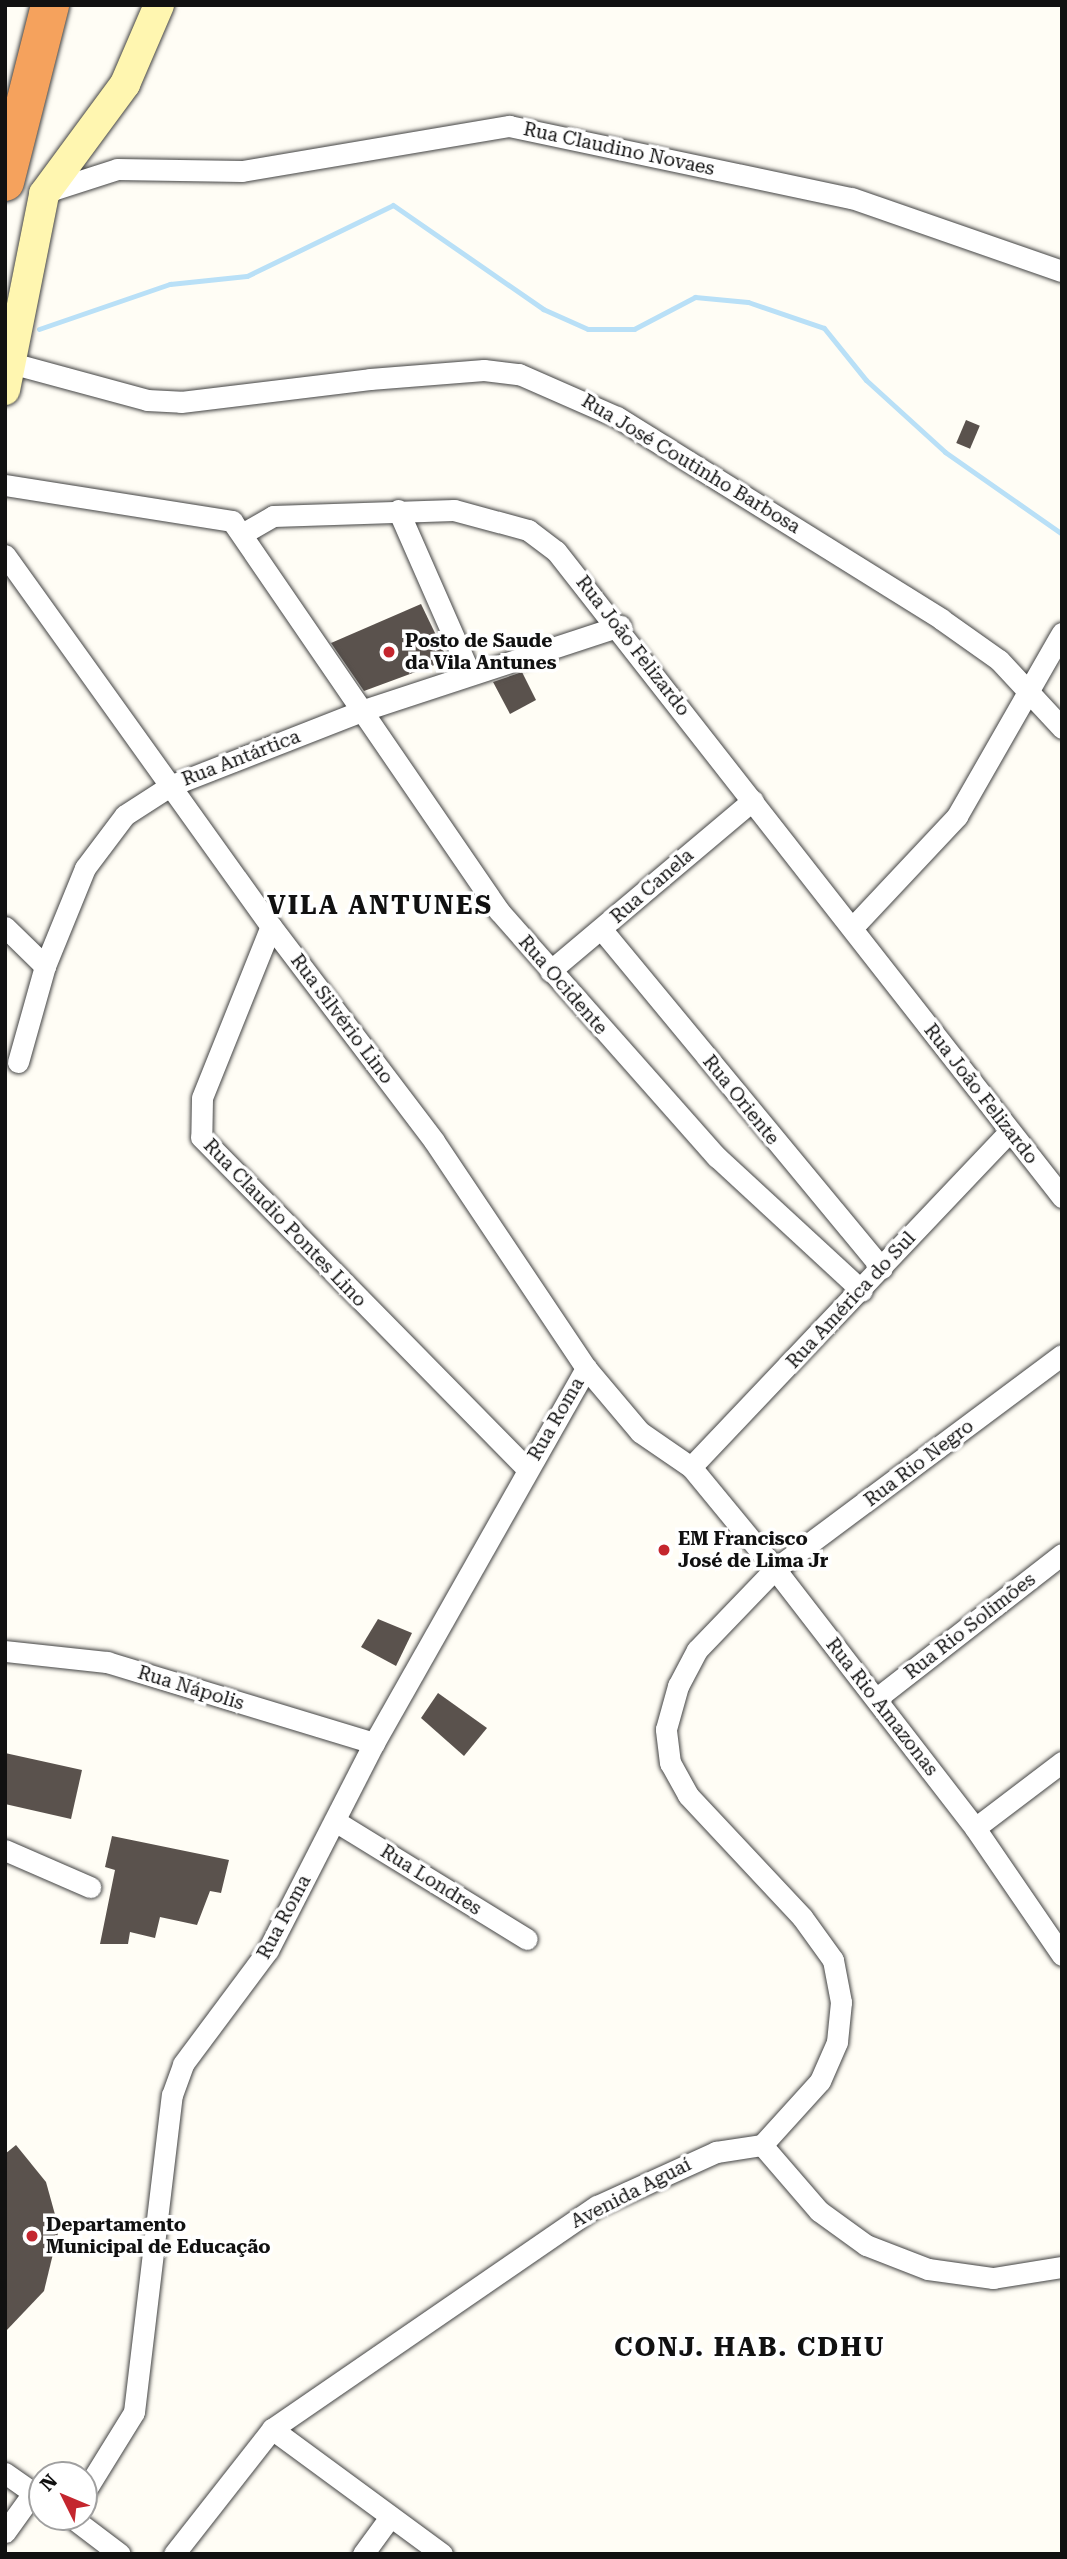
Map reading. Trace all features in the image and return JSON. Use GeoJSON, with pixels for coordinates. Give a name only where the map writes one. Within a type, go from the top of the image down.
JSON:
{"type":"FeatureCollection","features":[{"type":"Feature","properties":{"kind":"highway"},"geometry":{"type":"LineString","coordinates":[[5,184],[25,88],[50,5]]}},
{"type":"Feature","properties":{"kind":"street"},"geometry":{"type":"LineString","coordinates":[[8,377],[15,271],[44,194],[125,83],[159,5]]}},
{"type":"Feature","properties":{"kind":"street","name":"Rua Claudino Novaes"},"geometry":{"type":"LineString","coordinates":[[44,194],[94,172],[281,167],[509,126],[852,198],[1062,271]]}},
{"type":"Feature","properties":{"kind":"street"},"geometry":{"type":"LineString","coordinates":[[5,184],[44,194]]}},
{"type":"Feature","properties":{"kind":"street","name":"Rua José Coutinho Barbosa"},"geometry":{"type":"LineString","coordinates":[[8,377],[147,400],[181,402],[370,379],[484,370],[519,374],[582,397],[837,553],[999,660],[1031,691],[1062,728]]}},
{"type":"Feature","properties":{"kind":"street"},"geometry":{"type":"LineString","coordinates":[[5,485],[220,515],[242,534]]}},
{"type":"Feature","properties":{"kind":"street"},"geometry":{"type":"LineString","coordinates":[[398,510],[469,672]]}},
{"type":"Feature","properties":{"kind":"street","name":"Rua João Felizardo"},"geometry":{"type":"LineString","coordinates":[[242,534],[273,516],[454,510],[528,530],[556,551],[620,626],[1062,1197]]}},
{"type":"Feature","properties":{"kind":"street","name":"Rua Ocidente"},"geometry":{"type":"LineString","coordinates":[[242,534],[499,911],[717,1157],[862,1291]]}},
{"type":"Feature","properties":{"kind":"street","name":"Rua Silvério Lino"},"geometry":{"type":"LineString","coordinates":[[5,555],[271,926],[442,1152],[586,1368],[640,1432],[691,1467]]}},
{"type":"Feature","properties":{"kind":"street","name":"Rua Antártica"},"geometry":{"type":"LineString","coordinates":[[18,1062],[45,966],[101,841],[125,816],[170,786],[361,711],[469,672],[620,626]]}},
{"type":"Feature","properties":{"kind":"street"},"geometry":{"type":"LineString","coordinates":[[852,928],[957,816],[1062,633]]}},
{"type":"Feature","properties":{"kind":"street","name":"Rua Canela"},"geometry":{"type":"LineString","coordinates":[[550,971],[753,800]]}},
{"type":"Feature","properties":{"kind":"street","name":"Rua Claudio Pontes Lino"},"geometry":{"type":"LineString","coordinates":[[271,926],[202,1098],[201,1137],[527,1469]]}},
{"type":"Feature","properties":{"kind":"street"},"geometry":{"type":"LineString","coordinates":[[5,927],[45,966]]}},
{"type":"Feature","properties":{"kind":"street","name":"Rua Oriente"},"geometry":{"type":"LineString","coordinates":[[601,930],[882,1268]]}},
{"type":"Feature","properties":{"kind":"street","name":"Rua América do Sul"},"geometry":{"type":"LineString","coordinates":[[691,1467],[862,1291],[1010,1131]]}},
{"type":"Feature","properties":{"kind":"street","name":"Rua Rio Negro"},"geometry":{"type":"LineString","coordinates":[[775,1569],[1062,1355]]}},
{"type":"Feature","properties":{"kind":"street","name":"Rua Roma"},"geometry":{"type":"LineString","coordinates":[[98,2470],[134,2412],[172,2095],[183,2064],[252,1975],[374,1743],[586,1368]]}},
{"type":"Feature","properties":{"kind":"street","name":"Rua Rio Amazonas"},"geometry":{"type":"LineString","coordinates":[[691,1467],[877,1698],[975,1828],[1062,1955]]}},
{"type":"Feature","properties":{"kind":"street","name":"Rua Rio Solimões"},"geometry":{"type":"LineString","coordinates":[[877,1698],[1062,1554]]}},
{"type":"Feature","properties":{"kind":"street"},"geometry":{"type":"LineString","coordinates":[[775,1569],[697,1650],[678,1686],[666,1729],[670,1763],[688,1795],[802,1917],[833,1960],[841,2001],[837,2042],[820,2081],[762,2145],[819,2211],[866,2245],[928,2269],[993,2278],[1062,2267]]}},
{"type":"Feature","properties":{"kind":"street","name":"Rua Nápolis"},"geometry":{"type":"LineString","coordinates":[[5,1651],[107,1662],[374,1743]]}},
{"type":"Feature","properties":{"kind":"street"},"geometry":{"type":"LineString","coordinates":[[975,1828],[1062,1762]]}},
{"type":"Feature","properties":{"kind":"street","name":"Rua Londres"},"geometry":{"type":"LineString","coordinates":[[335,1821],[527,1939]]}},
{"type":"Feature","properties":{"kind":"street"},"geometry":{"type":"LineString","coordinates":[[5,1850],[90,1887]]}},
{"type":"Feature","properties":{"kind":"street","name":"Avenida Aguaí"},"geometry":{"type":"LineString","coordinates":[[174,2554],[272,2429],[597,2206],[716,2152],[762,2145]]}},
{"type":"Feature","properties":{"kind":"street"},"geometry":{"type":"LineString","coordinates":[[272,2429],[442,2554]]}},
{"type":"Feature","properties":{"kind":"street"},"geometry":{"type":"LineString","coordinates":[[5,2473],[28,2489]]}},
{"type":"Feature","properties":{"kind":"street"},"geometry":{"type":"LineString","coordinates":[[5,2532],[28,2507]]}},
{"type":"Feature","properties":{"kind":"street"},"geometry":{"type":"LineString","coordinates":[[363,2554],[390,2516]]}},
{"type":"Feature","properties":{"kind":"street"},"geometry":{"type":"LineString","coordinates":[[90,2531],[120,2554]]}},
{"type":"Feature","properties":{"kind":"building"},"geometry":{"type":"Polygon","coordinates":[[[966,420],[980,426],[970,449],[956,443],[966,420]]]}},
{"type":"Feature","properties":{"kind":"building","name":"Posto de Saude da Vila Antunes"},"geometry":{"type":"Polygon","coordinates":[[[421,604],[448,660],[364,691],[331,643],[421,604]]]}},
{"type":"Feature","properties":{"kind":"building"},"geometry":{"type":"Polygon","coordinates":[[[522,672],[536,700],[510,714],[493,682],[522,672]]]}},
{"type":"Feature","properties":{"kind":"building"},"geometry":{"type":"Polygon","coordinates":[[[378,1619],[412,1633],[396,1666],[361,1647],[378,1619]]]}},
{"type":"Feature","properties":{"kind":"building"},"geometry":{"type":"Polygon","coordinates":[[[438,1693],[487,1728],[464,1756],[421,1718],[438,1693]]]}},
{"type":"Feature","properties":{"kind":"building"},"geometry":{"type":"Polygon","coordinates":[[[5,1753],[82,1770],[71,1819],[5,1804],[5,1753]]]}},
{"type":"Feature","properties":{"kind":"building"},"geometry":{"type":"Polygon","coordinates":[[[112,1836],[229,1860],[221,1893],[210,1891],[197,1925],[160,1917],[155,1938],[130,1932],[128,1944],[100,1944],[115,1870],[105,1867],[112,1836]]]}},
{"type":"Feature","properties":{"kind":"building","name":"Departamento Municipal de Educação"},"geometry":{"type":"Polygon","coordinates":[[[16,2145],[46,2182],[59,2229],[44,2291],[5,2332],[5,2154],[16,2145]]]}},
{"type":"Feature","properties":{"kind":"waterway"},"geometry":{"type":"LineString","coordinates":[[39,329],[170,284],[247,276],[393,205],[543,309],[588,329],[634,329],[695,297],[748,302],[824,328],[866,380],[945,452],[1062,534]]}},
{"type":"Feature","properties":{"kind":"place","name":"Posto de Saude da Vila Antunes"},"geometry":{"type":"Point","coordinates":[389,652]}},
{"type":"Feature","properties":{"kind":"place","name":"EM Francisco José de Lima Jr"},"geometry":{"type":"Point","coordinates":[664,1550]}},
{"type":"Feature","properties":{"kind":"place","name":"Departamento Municipal de Educação"},"geometry":{"type":"Point","coordinates":[32,2236]}},
{"type":"Feature","properties":{"kind":"district","name":"VILA ANTUNES"},"geometry":{"type":"Point","coordinates":[380,906]}},
{"type":"Feature","properties":{"kind":"district","name":"CONJ. HAB. CDHU"},"geometry":{"type":"Point","coordinates":[750,2348]}}]}
